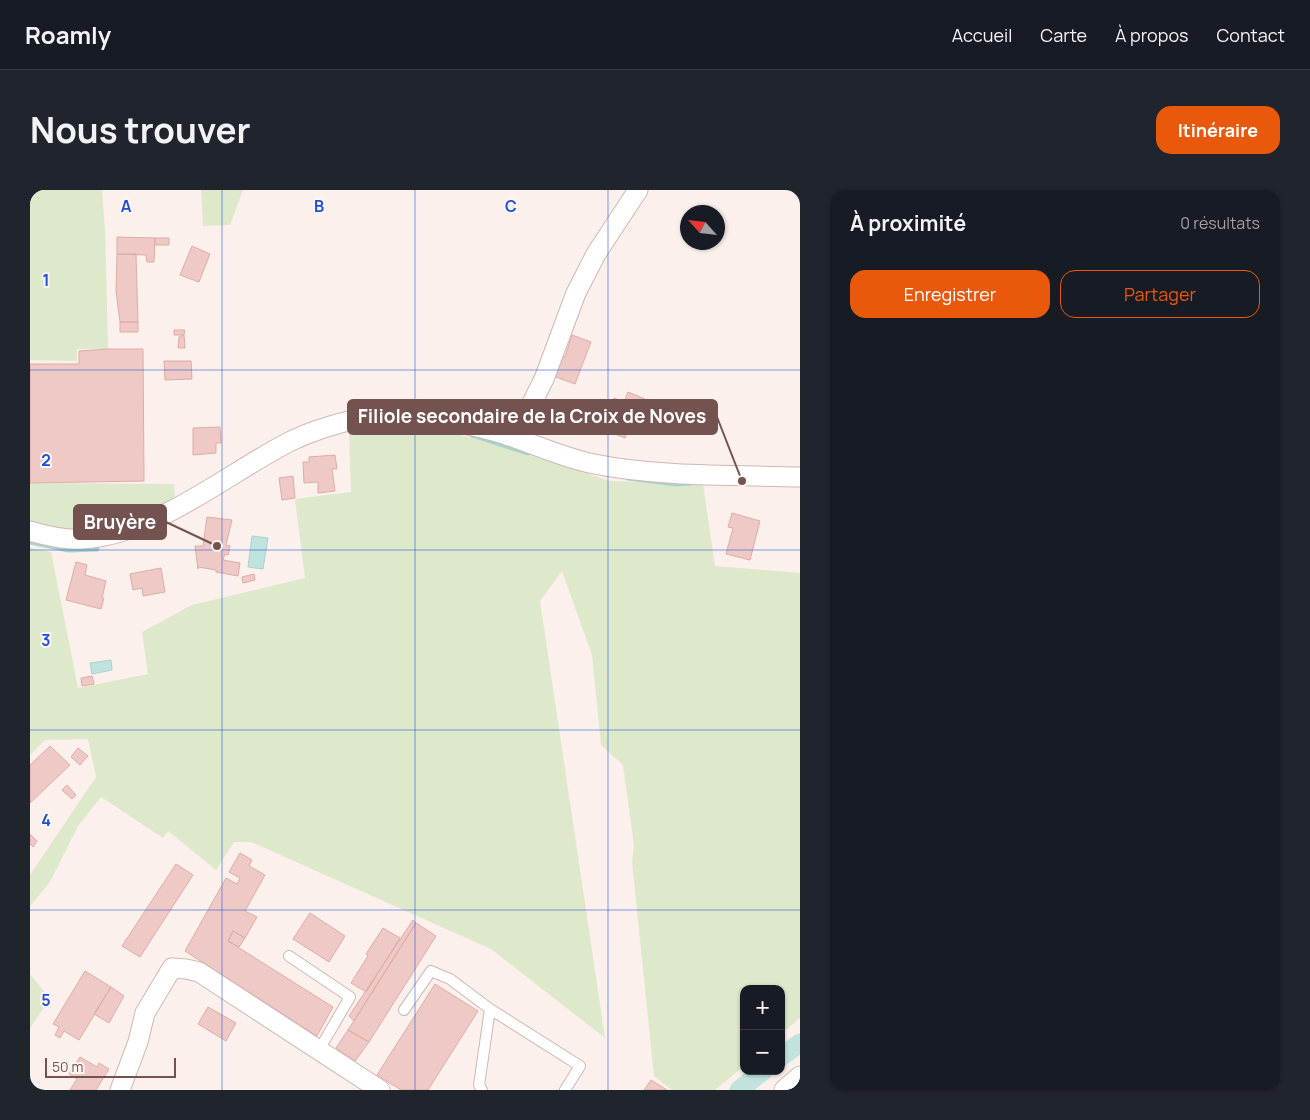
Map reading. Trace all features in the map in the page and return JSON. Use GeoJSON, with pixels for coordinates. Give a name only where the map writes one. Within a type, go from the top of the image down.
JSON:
{"type":"FeatureCollection","features":[{"type":"Feature","properties":{"kind":"street"},"geometry":{"type":"LineString","coordinates":[[508,436],[530,407],[544,379],[576,293],[596,254],[638,190]]}},
{"type":"Feature","properties":{"kind":"street"},"geometry":{"type":"LineString","coordinates":[[30,531],[54,538],[81,539],[131,529],[176,508],[290,442],[324,429],[363,418],[402,417],[437,419],[470,425],[594,464],[703,475],[800,477]]}},
{"type":"Feature","properties":{"kind":"street"},"geometry":{"type":"LineString","coordinates":[[120,1090],[138,1042],[145,1013],[172,968],[199,972],[380,1090]]}},
{"type":"Feature","properties":{"kind":"street"},"geometry":{"type":"LineString","coordinates":[[784,1090],[800,1076]]}},
{"type":"Feature","properties":{"kind":"lane"},"geometry":{"type":"LineString","coordinates":[[289,956],[350,997],[319,1050]]}},
{"type":"Feature","properties":{"kind":"lane"},"geometry":{"type":"LineString","coordinates":[[404,1010],[431,971],[450,979],[490,1008],[580,1066],[566,1090]]}},
{"type":"Feature","properties":{"kind":"lane"},"geometry":{"type":"LineString","coordinates":[[482,1090],[479,1085],[490,1008]]}},
{"type":"Feature","properties":{"kind":"green space"},"geometry":{"type":"Polygon","coordinates":[[[30,190],[102,190],[105,229],[108,349],[77,349],[77,361],[30,360],[30,190]]]}},
{"type":"Feature","properties":{"kind":"green space"},"geometry":{"type":"Polygon","coordinates":[[[201,190],[243,190],[230,225],[203,226],[201,190]]]}},
{"type":"Feature","properties":{"kind":"green space"},"geometry":{"type":"Polygon","coordinates":[[[406,428],[453,433],[498,445],[610,481],[703,484],[715,566],[800,573],[800,1018],[785,1031],[785,985],[740,985],[740,1069],[715,1090],[672,1090],[654,1076],[632,862],[634,845],[623,765],[601,745],[592,655],[562,571],[540,601],[605,1038],[491,949],[251,842],[234,842],[216,870],[168,831],[163,838],[101,797],[78,826],[50,882],[30,906],[30,875],[96,777],[88,739],[45,740],[30,755],[30,548],[51,552],[78,688],[148,674],[142,632],[192,605],[305,578],[295,499],[351,492],[349,434],[406,428]]]}},
{"type":"Feature","properties":{"kind":"green space"},"geometry":{"type":"Polygon","coordinates":[[[30,483],[174,484],[175,499],[132,519],[103,528],[66,531],[30,523],[30,483]]]}},
{"type":"Feature","properties":{"kind":"green space"},"geometry":{"type":"Polygon","coordinates":[[[30,974],[50,999],[30,1028],[30,974]]]}},
{"type":"Feature","properties":{"kind":"water"},"geometry":{"type":"Polygon","coordinates":[[[252,536],[268,538],[263,569],[248,567],[252,536]]]}},
{"type":"Feature","properties":{"kind":"water"},"geometry":{"type":"Polygon","coordinates":[[[111,660],[112,670],[92,674],[90,663],[111,660]]]}},
{"type":"Feature","properties":{"kind":"building"},"geometry":{"type":"Polygon","coordinates":[[[117,237],[155,238],[154,262],[147,262],[146,255],[117,254],[117,237]]]}},
{"type":"Feature","properties":{"kind":"building"},"geometry":{"type":"Polygon","coordinates":[[[155,238],[169,238],[169,245],[155,245],[155,238]]]}},
{"type":"Feature","properties":{"kind":"building"},"geometry":{"type":"Polygon","coordinates":[[[192,246],[210,254],[199,282],[180,275],[192,246]]]}},
{"type":"Feature","properties":{"kind":"building"},"geometry":{"type":"Polygon","coordinates":[[[117,254],[136,254],[138,322],[120,322],[116,291],[117,254]]]}},
{"type":"Feature","properties":{"kind":"building"},"geometry":{"type":"Polygon","coordinates":[[[120,322],[138,322],[138,332],[120,332],[120,322]]]}},
{"type":"Feature","properties":{"kind":"building"},"geometry":{"type":"Polygon","coordinates":[[[174,330],[185,330],[184,335],[174,335],[174,330]]]}},
{"type":"Feature","properties":{"kind":"building"},"geometry":{"type":"Polygon","coordinates":[[[184,335],[185,348],[178,348],[179,337],[184,335]]]}},
{"type":"Feature","properties":{"kind":"building"},"geometry":{"type":"Polygon","coordinates":[[[572,335],[591,342],[575,384],[553,376],[560,355],[565,357],[572,335]]]}},
{"type":"Feature","properties":{"kind":"building"},"geometry":{"type":"Polygon","coordinates":[[[143,349],[144,481],[30,483],[30,364],[79,364],[79,351],[143,349]]]}},
{"type":"Feature","properties":{"kind":"building"},"geometry":{"type":"Polygon","coordinates":[[[164,361],[191,361],[192,379],[165,380],[164,361]]]}},
{"type":"Feature","properties":{"kind":"building"},"geometry":{"type":"Polygon","coordinates":[[[628,392],[645,399],[637,421],[632,419],[625,438],[602,429],[614,398],[624,402],[628,392]]]}},
{"type":"Feature","properties":{"kind":"building"},"geometry":{"type":"Polygon","coordinates":[[[220,427],[221,443],[216,443],[216,453],[193,455],[193,428],[220,427]]]}},
{"type":"Feature","properties":{"kind":"building"},"geometry":{"type":"Polygon","coordinates":[[[335,455],[337,469],[332,469],[335,491],[318,493],[318,482],[304,483],[303,462],[309,462],[309,457],[335,455]]]}},
{"type":"Feature","properties":{"kind":"building"},"geometry":{"type":"Polygon","coordinates":[[[293,476],[295,498],[282,500],[279,478],[293,476]]]}},
{"type":"Feature","properties":{"kind":"building"},"geometry":{"type":"Polygon","coordinates":[[[732,513],[760,521],[750,560],[726,554],[733,528],[728,527],[732,513]]]}},
{"type":"Feature","properties":{"kind":"building"},"geometry":{"type":"Polygon","coordinates":[[[207,517],[232,520],[226,545],[230,546],[228,555],[225,554],[223,560],[240,563],[238,576],[216,572],[216,570],[198,567],[198,569],[195,546],[203,546],[207,517]]]}},
{"type":"Feature","properties":{"kind":"building"},"geometry":{"type":"Polygon","coordinates":[[[76,562],[87,565],[85,575],[106,581],[101,609],[66,600],[76,562]]]}},
{"type":"Feature","properties":{"kind":"building"},"geometry":{"type":"Polygon","coordinates":[[[161,568],[165,592],[143,596],[142,588],[133,590],[130,574],[161,568]]]}},
{"type":"Feature","properties":{"kind":"building"},"geometry":{"type":"Polygon","coordinates":[[[254,574],[255,580],[243,583],[242,577],[254,574]]]}},
{"type":"Feature","properties":{"kind":"building"},"geometry":{"type":"Polygon","coordinates":[[[92,676],[94,684],[82,686],[81,678],[92,676]]]}},
{"type":"Feature","properties":{"kind":"building"},"geometry":{"type":"Polygon","coordinates":[[[50,746],[70,765],[30,803],[30,765],[50,746]]]}},
{"type":"Feature","properties":{"kind":"building"},"geometry":{"type":"Polygon","coordinates":[[[78,748],[88,756],[80,765],[71,757],[78,748]]]}},
{"type":"Feature","properties":{"kind":"building"},"geometry":{"type":"Polygon","coordinates":[[[67,785],[76,795],[72,799],[62,790],[67,785]]]}},
{"type":"Feature","properties":{"kind":"building"},"geometry":{"type":"Polygon","coordinates":[[[30,834],[37,841],[33,847],[30,844],[30,834]]]}},
{"type":"Feature","properties":{"kind":"building"},"geometry":{"type":"Polygon","coordinates":[[[240,853],[252,860],[249,866],[265,875],[245,911],[257,917],[245,938],[233,931],[228,941],[333,1007],[317,1036],[185,951],[226,878],[237,884],[240,878],[229,872],[240,853]]]}},
{"type":"Feature","properties":{"kind":"building"},"geometry":{"type":"Polygon","coordinates":[[[176,864],[193,875],[140,957],[122,946],[176,864]]]}},
{"type":"Feature","properties":{"kind":"building"},"geometry":{"type":"Polygon","coordinates":[[[310,913],[345,936],[329,962],[293,939],[310,913]]]}},
{"type":"Feature","properties":{"kind":"building"},"geometry":{"type":"Polygon","coordinates":[[[413,920],[416,923],[354,1021],[349,1016],[413,920]]]}},
{"type":"Feature","properties":{"kind":"building"},"geometry":{"type":"Polygon","coordinates":[[[416,923],[436,936],[369,1042],[348,1030],[416,923]]]}},
{"type":"Feature","properties":{"kind":"building"},"geometry":{"type":"Polygon","coordinates":[[[383,928],[400,938],[366,992],[351,983],[368,956],[366,954],[383,928]]]}},
{"type":"Feature","properties":{"kind":"building"},"geometry":{"type":"Polygon","coordinates":[[[233,931],[245,938],[239,947],[228,941],[233,931]]]}},
{"type":"Feature","properties":{"kind":"building"},"geometry":{"type":"Polygon","coordinates":[[[85,971],[111,987],[79,1040],[64,1031],[60,1038],[55,1035],[59,1027],[53,1024],[85,971]]]}},
{"type":"Feature","properties":{"kind":"building"},"geometry":{"type":"Polygon","coordinates":[[[435,984],[478,1011],[428,1090],[401,1090],[377,1075],[435,984]]]}},
{"type":"Feature","properties":{"kind":"building"},"geometry":{"type":"Polygon","coordinates":[[[111,987],[124,996],[109,1023],[94,1014],[111,987]]]}},
{"type":"Feature","properties":{"kind":"building"},"geometry":{"type":"Polygon","coordinates":[[[208,1007],[236,1023],[226,1041],[198,1024],[208,1007]]]}},
{"type":"Feature","properties":{"kind":"building"},"geometry":{"type":"Polygon","coordinates":[[[348,1030],[369,1042],[355,1061],[336,1048],[348,1030]]]}},
{"type":"Feature","properties":{"kind":"building"},"geometry":{"type":"Polygon","coordinates":[[[80,1057],[97,1067],[99,1063],[109,1069],[96,1090],[70,1090],[77,1079],[69,1074],[80,1057]]]}},
{"type":"Feature","properties":{"kind":"building"},"geometry":{"type":"Polygon","coordinates":[[[651,1080],[667,1090],[644,1090],[651,1080]]]}},
{"type":"Feature","properties":{"kind":"waterway"},"geometry":{"type":"LineString","coordinates":[[358,428],[399,426]]}},
{"type":"Feature","properties":{"kind":"waterway"},"geometry":{"type":"LineString","coordinates":[[472,435],[528,453]]}},
{"type":"Feature","properties":{"kind":"waterway"},"geometry":{"type":"LineString","coordinates":[[628,478],[676,484],[690,483]]}},
{"type":"Feature","properties":{"kind":"waterway"},"geometry":{"type":"LineString","coordinates":[[30,542],[69,550],[97,549]]}},
{"type":"Feature","properties":{"kind":"waterway"},"geometry":{"type":"LineString","coordinates":[[785,1054],[800,1043]]}},
{"type":"Feature","properties":{"kind":"waterway"},"geometry":{"type":"LineString","coordinates":[[739,1090],[758,1075]]}},
{"type":"Feature","properties":{"kind":"place","name":"Filiole secondaire de la Croix de Noves"},"geometry":{"type":"Point","coordinates":[742,481]}},
{"type":"Feature","properties":{"kind":"place","name":"Bruyère"},"geometry":{"type":"Point","coordinates":[217,546]}}]}
